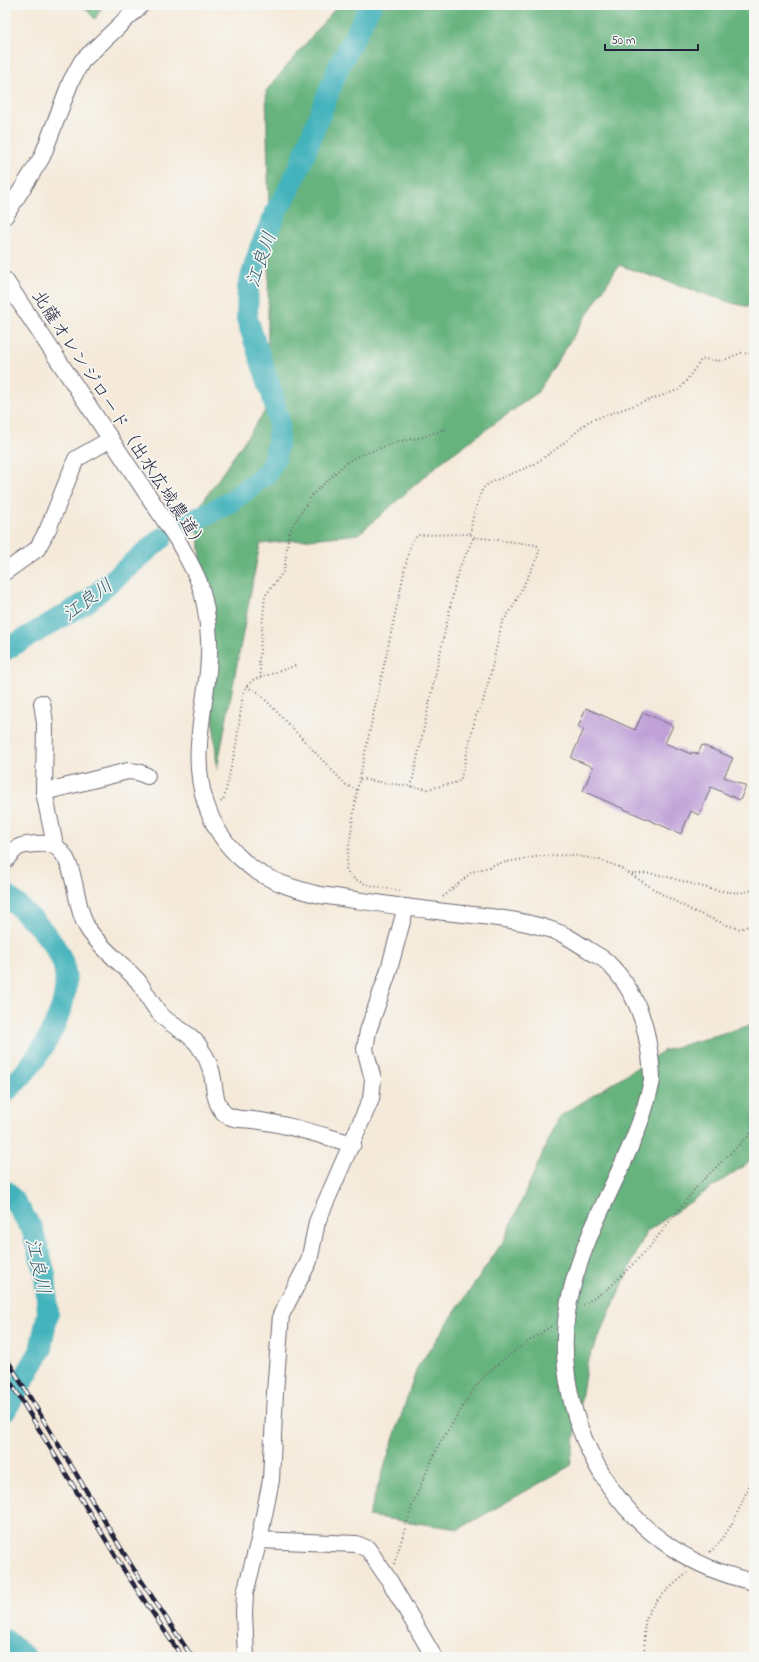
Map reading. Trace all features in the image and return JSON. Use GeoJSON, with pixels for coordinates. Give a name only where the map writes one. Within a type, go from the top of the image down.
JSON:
{"type":"FeatureCollection","features":[{"type":"Feature","properties":{"kind":"street"},"geometry":{"type":"LineString","coordinates":[[5,216],[42,157],[71,81],[82,61],[141,5]]}},
{"type":"Feature","properties":{"kind":"street","name":"北薩オレンジロード（出水広域農道）"},"geometry":{"type":"LineString","coordinates":[[5,280],[177,539],[199,583],[205,609],[209,639],[208,675],[198,763],[204,800],[211,819],[221,837],[246,863],[258,872],[290,887],[320,895],[518,922],[564,935],[605,960],[630,989],[642,1018],[650,1052],[652,1081],[641,1124],[583,1251],[571,1289],[565,1343],[566,1375],[576,1420],[600,1471],[614,1492],[636,1517],[678,1553],[697,1564],[754,1582]]}},
{"type":"Feature","properties":{"kind":"street"},"geometry":{"type":"LineString","coordinates":[[5,572],[37,549],[48,529],[76,459],[111,439]]}},
{"type":"Feature","properties":{"kind":"street"},"geometry":{"type":"LineString","coordinates":[[42,703],[45,723],[44,792],[55,845],[63,853],[69,865],[81,916],[97,941],[126,967],[161,1015],[193,1038],[202,1051],[211,1070],[216,1097],[224,1112],[236,1118],[275,1122],[352,1144]]}},
{"type":"Feature","properties":{"kind":"street"},"geometry":{"type":"LineString","coordinates":[[44,792],[128,771],[147,776]]}},
{"type":"Feature","properties":{"kind":"street"},"geometry":{"type":"LineString","coordinates":[[5,861],[11,852],[19,847],[43,844],[55,845]]}},
{"type":"Feature","properties":{"kind":"street"},"geometry":{"type":"LineString","coordinates":[[246,1657],[244,1613],[245,1593],[259,1540],[271,1480],[275,1392],[281,1315],[309,1262],[317,1222],[371,1099],[373,1079],[365,1049],[368,1030],[388,973],[406,907]]}},
{"type":"Feature","properties":{"kind":"street"},"geometry":{"type":"LineString","coordinates":[[259,1540],[356,1544],[368,1549],[389,1580],[434,1657]]}},
{"type":"Feature","properties":{"kind":"path"},"geometry":{"type":"LineString","coordinates":[[470,534],[473,517],[481,492],[485,486],[533,465],[559,447],[589,421],[665,396],[678,390],[684,385],[702,359],[722,361],[741,353],[754,354]]}},
{"type":"Feature","properties":{"kind":"path"},"geometry":{"type":"LineString","coordinates":[[261,678],[259,661],[265,596],[284,571],[289,533],[312,495],[353,458],[394,442],[420,438],[448,428]]}},
{"type":"Feature","properties":{"kind":"path"},"geometry":{"type":"LineString","coordinates":[[360,779],[428,789],[458,782],[461,778],[476,715],[482,705],[502,622],[512,609],[538,556],[537,545],[474,537],[470,534],[418,535],[414,538],[411,544],[357,790],[346,863],[347,873],[357,881],[401,891]]}},
{"type":"Feature","properties":{"kind":"path"},"geometry":{"type":"LineString","coordinates":[[411,787],[458,571],[474,537]]}},
{"type":"Feature","properties":{"kind":"path"},"geometry":{"type":"LineString","coordinates":[[211,819],[224,798],[236,746],[242,694],[253,680],[297,665]]}},
{"type":"Feature","properties":{"kind":"path"},"geometry":{"type":"LineString","coordinates":[[246,687],[258,692],[346,785],[357,790]]}},
{"type":"Feature","properties":{"kind":"path"},"geometry":{"type":"LineString","coordinates":[[433,911],[445,894],[472,872],[501,863],[541,856],[572,854],[600,860],[620,867],[664,896],[693,911],[740,928],[754,924]]}},
{"type":"Feature","properties":{"kind":"path"},"geometry":{"type":"LineString","coordinates":[[631,874],[653,874],[731,893],[746,893],[754,889]]}},
{"type":"Feature","properties":{"kind":"path"},"geometry":{"type":"LineString","coordinates":[[389,1580],[409,1514],[438,1446],[476,1386],[515,1349],[608,1288],[648,1250],[700,1184],[754,1130]]}},
{"type":"Feature","properties":{"kind":"green space"},"geometry":{"type":"Polygon","coordinates":[[[82,5],[103,5],[95,19],[82,5]]]}},
{"type":"Feature","properties":{"kind":"green space"},"geometry":{"type":"Polygon","coordinates":[[[338,5],[754,5],[754,308],[732,303],[619,265],[537,393],[441,462],[359,534],[260,544],[217,769],[197,510],[267,408],[269,216],[266,91],[338,5]]]}},
{"type":"Feature","properties":{"kind":"green space"},"geometry":{"type":"Polygon","coordinates":[[[754,1024],[754,1159],[646,1232],[587,1363],[570,1466],[459,1529],[368,1516],[417,1368],[504,1240],[559,1117],[663,1051],[754,1024]]]}},
{"type":"Feature","properties":{"kind":"building"},"geometry":{"type":"Polygon","coordinates":[[[586,708],[635,730],[643,712],[673,726],[665,743],[691,754],[692,752],[698,754],[702,745],[733,758],[724,777],[746,786],[740,800],[711,787],[699,815],[691,811],[681,834],[583,791],[593,767],[571,758],[584,729],[578,727],[586,708]]]}},
{"type":"Feature","properties":{"kind":"waterway","name":"江良川"},"geometry":{"type":"LineString","coordinates":[[180,527],[229,503],[267,473],[275,458],[279,422],[272,393],[247,319],[248,288],[260,248],[278,207],[284,199],[299,168],[338,68],[371,5]]}},
{"type":"Feature","properties":{"kind":"waterway","name":"江良川"},"geometry":{"type":"LineString","coordinates":[[5,650],[87,602],[162,538]]}},
{"type":"Feature","properties":{"kind":"waterway","name":"江良川"},"geometry":{"type":"LineString","coordinates":[[5,894],[39,927],[55,947],[61,957],[66,983],[58,1018],[50,1036],[28,1068],[5,1092]]}},
{"type":"Feature","properties":{"kind":"waterway","name":"江良川"},"geometry":{"type":"LineString","coordinates":[[5,1191],[15,1202],[32,1229],[45,1274],[48,1313],[41,1345],[42,1348],[5,1411]]}},
{"type":"Feature","properties":{"kind":"waterway","name":"江良川"},"geometry":{"type":"LineString","coordinates":[[5,1640],[25,1657]]}},
{"type":"Feature","properties":{"kind":"railway"},"geometry":{"type":"LineString","coordinates":[[5,1356],[131,1565],[192,1657]]}},
{"type":"Feature","properties":{"kind":"railway"},"geometry":{"type":"LineString","coordinates":[[5,1373],[124,1570],[182,1657]]}}]}
